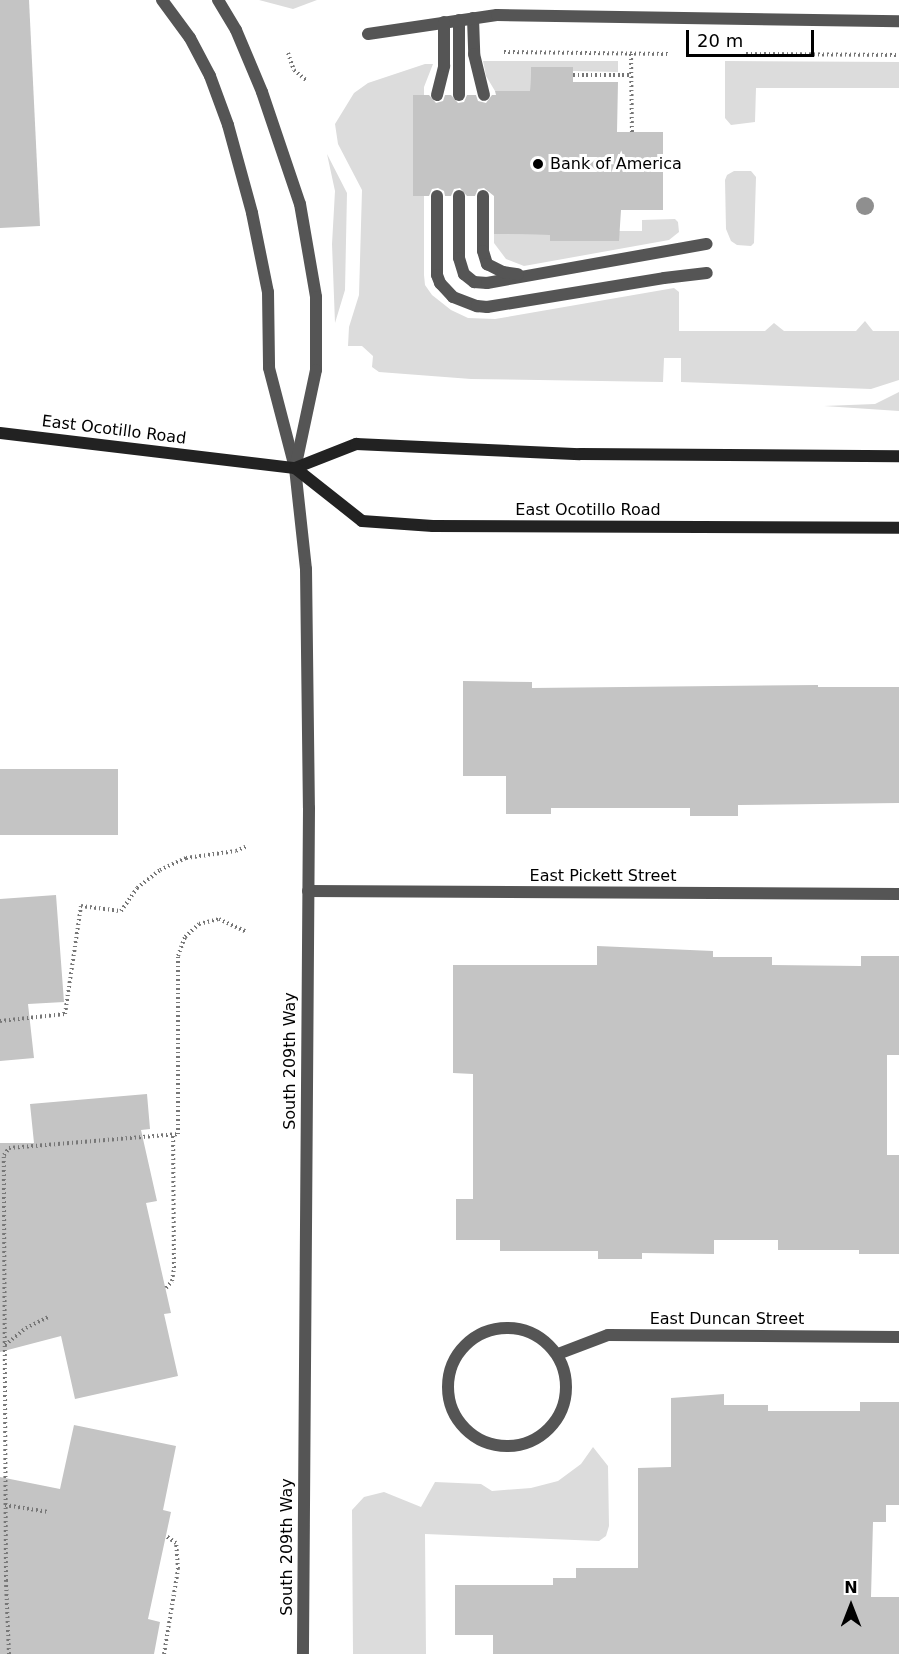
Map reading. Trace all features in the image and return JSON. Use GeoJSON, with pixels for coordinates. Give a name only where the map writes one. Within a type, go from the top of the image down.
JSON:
{"type":"FeatureCollection","features":[{"type":"Feature","properties":{"kind":"main road","name":"East Ocotillo Road"},"geometry":{"type":"LineString","coordinates":[[0,433],[295,468],[356,444],[580,454],[899,456]]}},
{"type":"Feature","properties":{"kind":"main road","name":"East Ocotillo Road"},"geometry":{"type":"LineString","coordinates":[[295,468],[362,521],[433,526],[899,528]]}},
{"type":"Feature","properties":{"kind":"street"},"geometry":{"type":"LineString","coordinates":[[162,0],[190,38],[210,76],[231,136],[252,213],[268,292],[269,368],[295,468]]}},
{"type":"Feature","properties":{"kind":"street"},"geometry":{"type":"LineString","coordinates":[[218,0],[236,30],[262,92],[300,204],[316,297],[316,370],[295,468]]}},
{"type":"Feature","properties":{"kind":"street"},"geometry":{"type":"LineString","coordinates":[[368,34],[497,15],[899,21]]}},
{"type":"Feature","properties":{"kind":"street"},"geometry":{"type":"LineString","coordinates":[[473,18],[474,54],[484,95]]}},
{"type":"Feature","properties":{"kind":"street"},"geometry":{"type":"LineString","coordinates":[[459,20],[459,95]]}},
{"type":"Feature","properties":{"kind":"street"},"geometry":{"type":"LineString","coordinates":[[437,95],[444,66],[444,22]]}},
{"type":"Feature","properties":{"kind":"street"},"geometry":{"type":"LineString","coordinates":[[437,196],[437,275],[440,283],[453,297],[477,306],[487,307],[707,273]]}},
{"type":"Feature","properties":{"kind":"street"},"geometry":{"type":"LineString","coordinates":[[459,196],[459,258],[464,274],[474,282],[487,283],[707,244]]}},
{"type":"Feature","properties":{"kind":"street"},"geometry":{"type":"LineString","coordinates":[[483,196],[483,251],[487,264],[503,272],[528,276]]}},
{"type":"Feature","properties":{"kind":"street","name":"South 209th Way"},"geometry":{"type":"LineString","coordinates":[[295,468],[306,569],[308,891],[303,1654]]}},
{"type":"Feature","properties":{"kind":"street","name":"East Pickett Street"},"geometry":{"type":"LineString","coordinates":[[308,891],[899,894]]}},
{"type":"Feature","properties":{"kind":"street"},"geometry":{"type":"LineString","coordinates":[[506,1327],[526,1330],[544,1340],[558,1354],[566,1381],[563,1409],[553,1425],[538,1437],[521,1444],[502,1446],[483,1441],[467,1431],[455,1416],[449,1397],[449,1376],[455,1357],[468,1342],[486,1331],[506,1327]]}},
{"type":"Feature","properties":{"kind":"street","name":"East Duncan Street"},"geometry":{"type":"LineString","coordinates":[[558,1354],[608,1335],[899,1337]]}},
{"type":"Feature","properties":{"kind":"path"},"geometry":{"type":"LineString","coordinates":[[504,52],[668,54]]}},
{"type":"Feature","properties":{"kind":"path"},"geometry":{"type":"LineString","coordinates":[[288,53],[294,70],[306,80]]}},
{"type":"Feature","properties":{"kind":"path"},"geometry":{"type":"LineString","coordinates":[[631,54],[632,132]]}},
{"type":"Feature","properties":{"kind":"path"},"geometry":{"type":"LineString","coordinates":[[746,54],[899,55]]}},
{"type":"Feature","properties":{"kind":"path"},"geometry":{"type":"LineString","coordinates":[[573,75],[631,75]]}},
{"type":"Feature","properties":{"kind":"path"},"geometry":{"type":"LineString","coordinates":[[0,1021],[65,1014],[81,906],[121,911],[137,888],[160,870],[186,858],[236,851],[248,846]]}},
{"type":"Feature","properties":{"kind":"path"},"geometry":{"type":"LineString","coordinates":[[9,1654],[5,1505],[2,1154],[9,1148],[178,1134],[178,956],[185,937],[199,924],[219,920],[247,932]]}},
{"type":"Feature","properties":{"kind":"path"},"geometry":{"type":"LineString","coordinates":[[166,1288],[172,1281],[174,1268],[173,1134]]}},
{"type":"Feature","properties":{"kind":"path"},"geometry":{"type":"LineString","coordinates":[[4,1345],[26,1328],[49,1317]]}},
{"type":"Feature","properties":{"kind":"path"},"geometry":{"type":"LineString","coordinates":[[5,1505],[48,1512]]}},
{"type":"Feature","properties":{"kind":"path"},"geometry":{"type":"LineString","coordinates":[[164,1654],[178,1569],[176,1543],[166,1536]]}},
{"type":"Feature","properties":{"kind":"shaded area"},"geometry":{"type":"Polygon","coordinates":[[[259,0],[317,0],[293,9],[259,0]]]}},
{"type":"Feature","properties":{"kind":"shaded area"},"geometry":{"type":"Polygon","coordinates":[[[483,61],[618,61],[618,72],[573,71],[573,67],[531,67],[530,91],[495,91],[486,76],[483,61]]]}},
{"type":"Feature","properties":{"kind":"shaded area"},"geometry":{"type":"Polygon","coordinates":[[[725,61],[899,62],[899,88],[756,88],[755,122],[731,125],[725,118],[725,61]]]}},
{"type":"Feature","properties":{"kind":"shaded area"},"geometry":{"type":"Polygon","coordinates":[[[425,64],[433,64],[424,87],[425,285],[432,295],[451,310],[468,318],[495,319],[674,288],[679,292],[679,331],[765,331],[774,323],[784,331],[856,331],[865,321],[873,331],[899,331],[899,380],[871,389],[681,382],[681,358],[664,358],[663,382],[471,379],[379,372],[372,367],[373,356],[362,346],[348,346],[349,327],[359,295],[362,190],[338,144],[335,124],[354,93],[368,83],[425,64]]]}},
{"type":"Feature","properties":{"kind":"shaded area"},"geometry":{"type":"Polygon","coordinates":[[[327,154],[347,193],[345,290],[335,323],[332,244],[335,191],[327,154]]]}},
{"type":"Feature","properties":{"kind":"shaded area"},"geometry":{"type":"Polygon","coordinates":[[[734,171],[751,171],[756,177],[754,243],[751,246],[737,245],[731,241],[726,229],[725,180],[727,175],[734,171]]]}},
{"type":"Feature","properties":{"kind":"shaded area"},"geometry":{"type":"Polygon","coordinates":[[[675,219],[678,222],[679,232],[669,240],[524,266],[506,259],[494,243],[494,234],[550,235],[551,241],[618,241],[619,231],[642,231],[642,220],[675,219]]]}},
{"type":"Feature","properties":{"kind":"shaded area"},"geometry":{"type":"Polygon","coordinates":[[[899,392],[899,411],[824,406],[875,404],[899,392]]]}},
{"type":"Feature","properties":{"kind":"shaded area"},"geometry":{"type":"Polygon","coordinates":[[[593,1447],[608,1466],[609,1526],[606,1536],[599,1541],[425,1534],[426,1654],[353,1654],[352,1510],[364,1497],[384,1492],[421,1507],[435,1482],[481,1484],[492,1491],[531,1488],[558,1481],[581,1464],[593,1447]]]}},
{"type":"Feature","properties":{"kind":"building"},"geometry":{"type":"Polygon","coordinates":[[[0,0],[29,0],[40,226],[0,228],[0,0]]]}},
{"type":"Feature","properties":{"kind":"building","name":"Bank of America"},"geometry":{"type":"Polygon","coordinates":[[[531,67],[573,67],[573,82],[618,82],[617,132],[663,132],[663,210],[621,210],[619,241],[550,241],[550,235],[494,234],[494,196],[484,188],[478,189],[475,196],[467,196],[460,188],[454,189],[451,196],[445,196],[444,191],[438,188],[432,189],[429,196],[413,196],[413,95],[429,95],[436,103],[443,101],[445,95],[451,95],[458,103],[464,102],[467,95],[476,95],[478,101],[486,103],[492,95],[496,95],[495,91],[530,91],[531,67]]]}},
{"type":"Feature","properties":{"kind":"building"},"geometry":{"type":"Polygon","coordinates":[[[463,681],[532,682],[532,688],[818,685],[818,687],[899,687],[899,803],[738,805],[738,816],[690,816],[690,808],[551,808],[551,814],[506,814],[506,776],[463,776],[463,681]]]}},
{"type":"Feature","properties":{"kind":"building"},"geometry":{"type":"Polygon","coordinates":[[[0,769],[118,769],[118,835],[0,835],[0,769]]]}},
{"type":"Feature","properties":{"kind":"building"},"geometry":{"type":"Polygon","coordinates":[[[56,895],[64,1002],[28,1004],[34,1058],[0,1061],[0,899],[56,895]]]}},
{"type":"Feature","properties":{"kind":"building"},"geometry":{"type":"Polygon","coordinates":[[[597,946],[713,951],[713,957],[772,957],[772,965],[861,966],[861,956],[899,956],[899,1055],[887,1055],[887,1155],[899,1155],[899,1254],[859,1254],[859,1250],[778,1250],[778,1240],[714,1240],[714,1254],[642,1253],[642,1259],[598,1259],[598,1251],[500,1251],[500,1240],[456,1240],[456,1199],[473,1199],[473,1074],[453,1073],[453,965],[597,965],[597,946]]]}},
{"type":"Feature","properties":{"kind":"building"},"geometry":{"type":"Polygon","coordinates":[[[147,1094],[150,1129],[141,1130],[157,1201],[146,1203],[171,1313],[164,1314],[178,1376],[75,1399],[61,1336],[0,1352],[0,1143],[34,1143],[30,1104],[147,1094]]]}},
{"type":"Feature","properties":{"kind":"building"},"geometry":{"type":"Polygon","coordinates":[[[724,1394],[724,1405],[768,1405],[768,1411],[860,1411],[860,1402],[899,1402],[899,1505],[886,1505],[886,1522],[873,1522],[871,1597],[899,1597],[899,1654],[493,1654],[493,1635],[455,1635],[455,1585],[553,1585],[553,1578],[576,1578],[576,1568],[638,1568],[638,1468],[671,1467],[671,1398],[724,1394]]]}},
{"type":"Feature","properties":{"kind":"building"},"geometry":{"type":"Polygon","coordinates":[[[74,1425],[176,1446],[163,1510],[171,1512],[148,1619],[160,1622],[154,1654],[0,1654],[0,1477],[60,1489],[74,1425]]]}},
{"type":"Feature","properties":{"kind":"place","name":"Bank of America"},"geometry":{"type":"Point","coordinates":[538,164]}}]}
